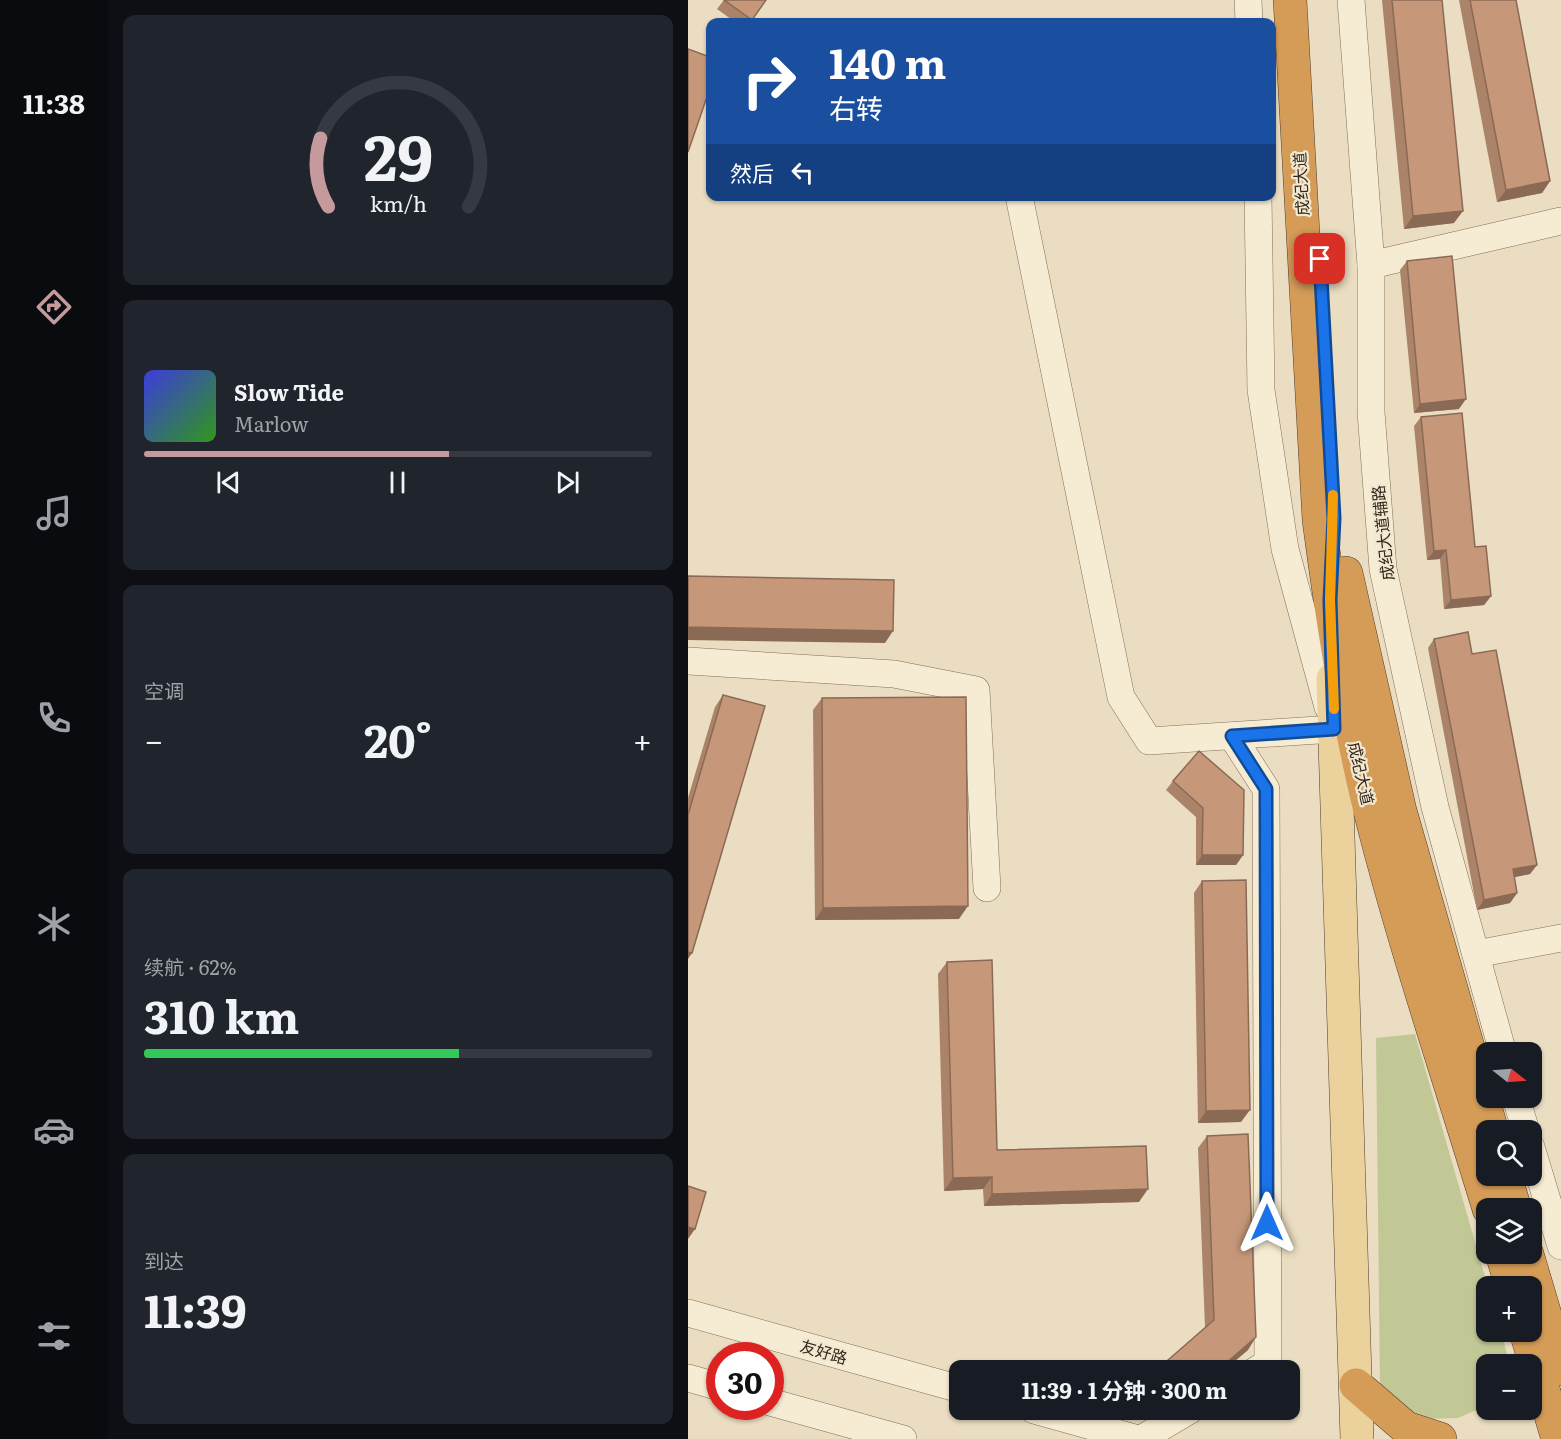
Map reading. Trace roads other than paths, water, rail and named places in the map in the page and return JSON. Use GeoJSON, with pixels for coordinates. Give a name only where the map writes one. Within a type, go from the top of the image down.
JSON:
{"type":"FeatureCollection","features":[{"type":"Feature","properties":{"kind":"highway","name":"成纪大道"},"geometry":{"type":"LineString","coordinates":[[1290,0],[1319,520],[1330,600],[1351,721],[1376,833],[1486,1198]]}},
{"type":"Feature","properties":{"kind":"highway","name":"成纪大道"},"geometry":{"type":"LineString","coordinates":[[1306,0],[1334,518],[1400,812],[1489,1120]]}},
{"type":"Feature","properties":{"kind":"highway"},"geometry":{"type":"LineString","coordinates":[[1530,1264],[1561,1369]]}},
{"type":"Feature","properties":{"kind":"highway"},"geometry":{"type":"LineString","coordinates":[[1529,1342],[1558,1439]]}},
{"type":"Feature","properties":{"kind":"highway"},"geometry":{"type":"LineString","coordinates":[[1356,1385],[1406,1428],[1440,1439]]}},
{"type":"Feature","properties":{"kind":"main road"},"geometry":{"type":"LineString","coordinates":[[1334,518],[1330,600],[1357,1439]]}},
{"type":"Feature","properties":{"kind":"street"},"geometry":{"type":"LineString","coordinates":[[1248,0],[1249,18]]}},
{"type":"Feature","properties":{"kind":"street","name":"成纪大道辅路"},"geometry":{"type":"LineString","coordinates":[[1351,0],[1371,265],[1370,412],[1383,569],[1435,807],[1500,1042]]}},
{"type":"Feature","properties":{"kind":"street"},"geometry":{"type":"LineString","coordinates":[[1020,201],[1121,697],[1149,741],[1334,729]]}},
{"type":"Feature","properties":{"kind":"street"},"geometry":{"type":"LineString","coordinates":[[1258,201],[1261,390],[1285,549],[1334,729],[1376,833]]}},
{"type":"Feature","properties":{"kind":"street"},"geometry":{"type":"LineString","coordinates":[[1371,265],[1561,221]]}},
{"type":"Feature","properties":{"kind":"street"},"geometry":{"type":"LineString","coordinates":[[688,661],[894,674],[976,690],[987,888]]}},
{"type":"Feature","properties":{"kind":"street"},"geometry":{"type":"LineString","coordinates":[[1232,736],[1266,789],[1268,1360]]}},
{"type":"Feature","properties":{"kind":"street"},"geometry":{"type":"LineString","coordinates":[[1476,954],[1561,938]]}},
{"type":"Feature","properties":{"kind":"street"},"geometry":{"type":"LineString","coordinates":[[1542,1183],[1561,1246]]}},
{"type":"Feature","properties":{"kind":"street","name":"友好路"},"geometry":{"type":"LineString","coordinates":[[688,1313],[949,1386]]}},
{"type":"Feature","properties":{"kind":"street"},"geometry":{"type":"LineString","coordinates":[[688,1378],[706,1383]]}},
{"type":"Feature","properties":{"kind":"street"},"geometry":{"type":"LineString","coordinates":[[784,1406],[903,1439]]}},
{"type":"Feature","properties":{"kind":"street"},"geometry":{"type":"LineString","coordinates":[[1071,1420],[1140,1439],[1173,1420]]}}]}
